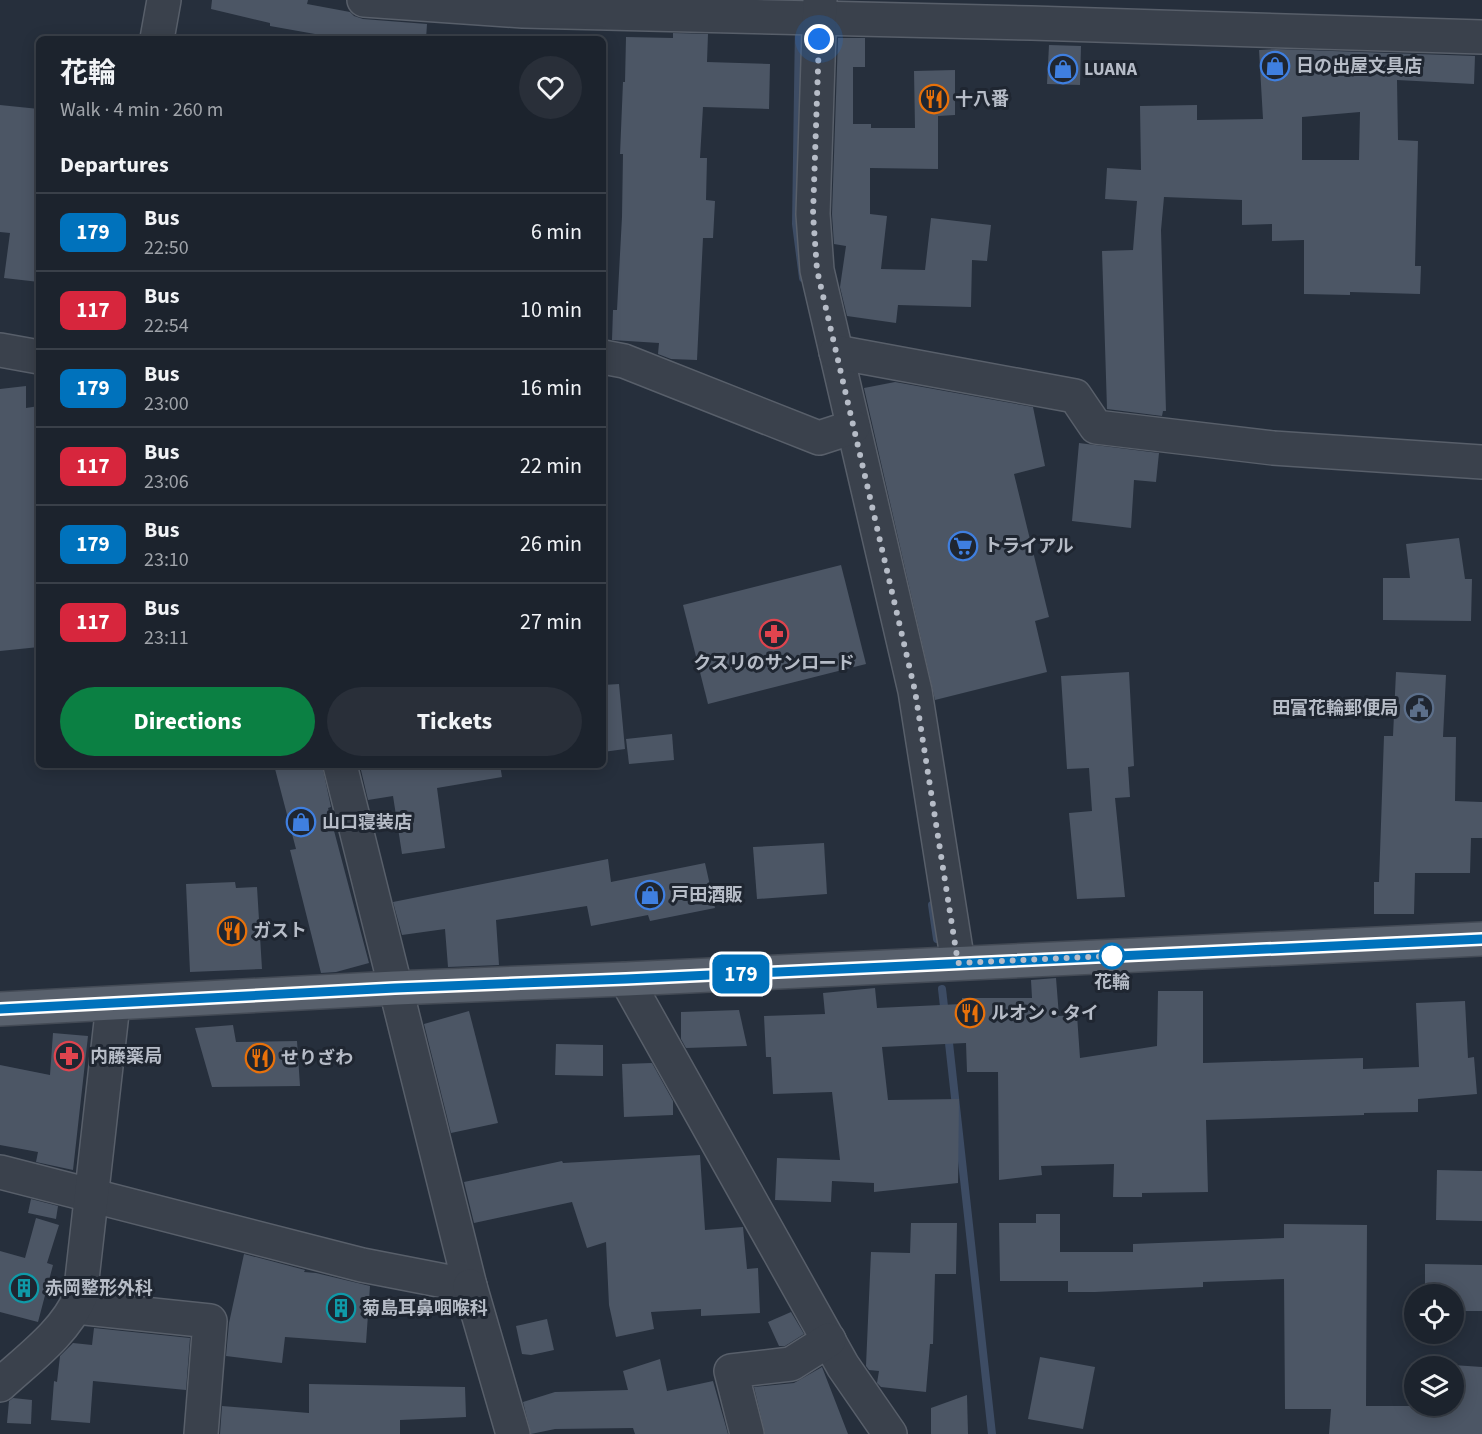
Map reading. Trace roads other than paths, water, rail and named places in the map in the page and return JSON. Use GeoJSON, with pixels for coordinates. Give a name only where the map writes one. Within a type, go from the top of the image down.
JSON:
{"type":"FeatureCollection","features":[{"type":"Feature","properties":{"kind":"main road"},"geometry":{"type":"LineString","coordinates":[[0,1009],[395,988],[1482,939]]}},
{"type":"Feature","properties":{"kind":"street"},"geometry":{"type":"LineString","coordinates":[[158,36],[164,0]]}},
{"type":"Feature","properties":{"kind":"street"},"geometry":{"type":"LineString","coordinates":[[364,0],[1482,37]]}},
{"type":"Feature","properties":{"kind":"street"},"geometry":{"type":"LineString","coordinates":[[809,13],[813,214],[817,270],[836,352],[843,430],[915,691],[958,963]]}},
{"type":"Feature","properties":{"kind":"street"},"geometry":{"type":"LineString","coordinates":[[0,350],[36,356]]}},
{"type":"Feature","properties":{"kind":"street"},"geometry":{"type":"LineString","coordinates":[[836,352],[1075,396],[1096,428],[1273,448],[1482,462]]}},
{"type":"Feature","properties":{"kind":"street"},"geometry":{"type":"LineString","coordinates":[[606,358],[624,361],[819,438],[843,430]]}},
{"type":"Feature","properties":{"kind":"street"},"geometry":{"type":"LineString","coordinates":[[341,768],[395,988],[460,1284],[513,1434]]}},
{"type":"Feature","properties":{"kind":"street"},"geometry":{"type":"LineString","coordinates":[[626,979],[843,1366],[890,1434]]}},
{"type":"Feature","properties":{"kind":"street"},"geometry":{"type":"LineString","coordinates":[[0,1386],[61,1328],[76,1307],[80,1297],[112,1004]]}},
{"type":"Feature","properties":{"kind":"street"},"geometry":{"type":"LineString","coordinates":[[0,1172],[93,1186],[362,1265],[460,1284]]}},
{"type":"Feature","properties":{"kind":"street"},"geometry":{"type":"LineString","coordinates":[[76,1307],[210,1321],[201,1434]]}},
{"type":"Feature","properties":{"kind":"street"},"geometry":{"type":"LineString","coordinates":[[747,1434],[731,1371],[791,1364],[829,1340]]}},
{"type":"Feature","properties":{"kind":"waterway"},"geometry":{"type":"LineString","coordinates":[[799,25],[796,224],[803,278]]}},
{"type":"Feature","properties":{"kind":"waterway"},"geometry":{"type":"LineString","coordinates":[[932,905],[937,939]]}},
{"type":"Feature","properties":{"kind":"waterway"},"geometry":{"type":"LineString","coordinates":[[942,989],[945,1015]]}},
{"type":"Feature","properties":{"kind":"waterway"},"geometry":{"type":"LineString","coordinates":[[948,1034],[992,1434]]}},
{"type":"Feature","properties":{"kind":"place","name":"日の出屋文具店"},"geometry":{"type":"Point","coordinates":[1275,66]}},
{"type":"Feature","properties":{"kind":"place","name":"LUANA"},"geometry":{"type":"Point","coordinates":[1063,69]}},
{"type":"Feature","properties":{"kind":"place","name":"十八番"},"geometry":{"type":"Point","coordinates":[934,99]}},
{"type":"Feature","properties":{"kind":"place","name":"トライアル"},"geometry":{"type":"Point","coordinates":[963,546]}},
{"type":"Feature","properties":{"kind":"place","name":"クスリのサンロード"},"geometry":{"type":"Point","coordinates":[774,634]}},
{"type":"Feature","properties":{"kind":"place","name":"田富花輪郵便局"},"geometry":{"type":"Point","coordinates":[1419,708]}},
{"type":"Feature","properties":{"kind":"place","name":"山口寝装店"},"geometry":{"type":"Point","coordinates":[301,822]}},
{"type":"Feature","properties":{"kind":"place","name":"戸田酒販"},"geometry":{"type":"Point","coordinates":[650,895]}},
{"type":"Feature","properties":{"kind":"place","name":"ガスト"},"geometry":{"type":"Point","coordinates":[232,931]}},
{"type":"Feature","properties":{"kind":"place","name":"花輪"},"geometry":{"type":"Point","coordinates":[1112,956]}},
{"type":"Feature","properties":{"kind":"place","name":"ルオン・タイ"},"geometry":{"type":"Point","coordinates":[970,1013]}},
{"type":"Feature","properties":{"kind":"place","name":"内藤薬局"},"geometry":{"type":"Point","coordinates":[69,1056]}},
{"type":"Feature","properties":{"kind":"place","name":"せりざわ"},"geometry":{"type":"Point","coordinates":[260,1058]}},
{"type":"Feature","properties":{"kind":"place","name":"赤岡整形外科"},"geometry":{"type":"Point","coordinates":[24,1288]}},
{"type":"Feature","properties":{"kind":"place","name":"菊島耳鼻咽喉科"},"geometry":{"type":"Point","coordinates":[341,1308]}}]}
